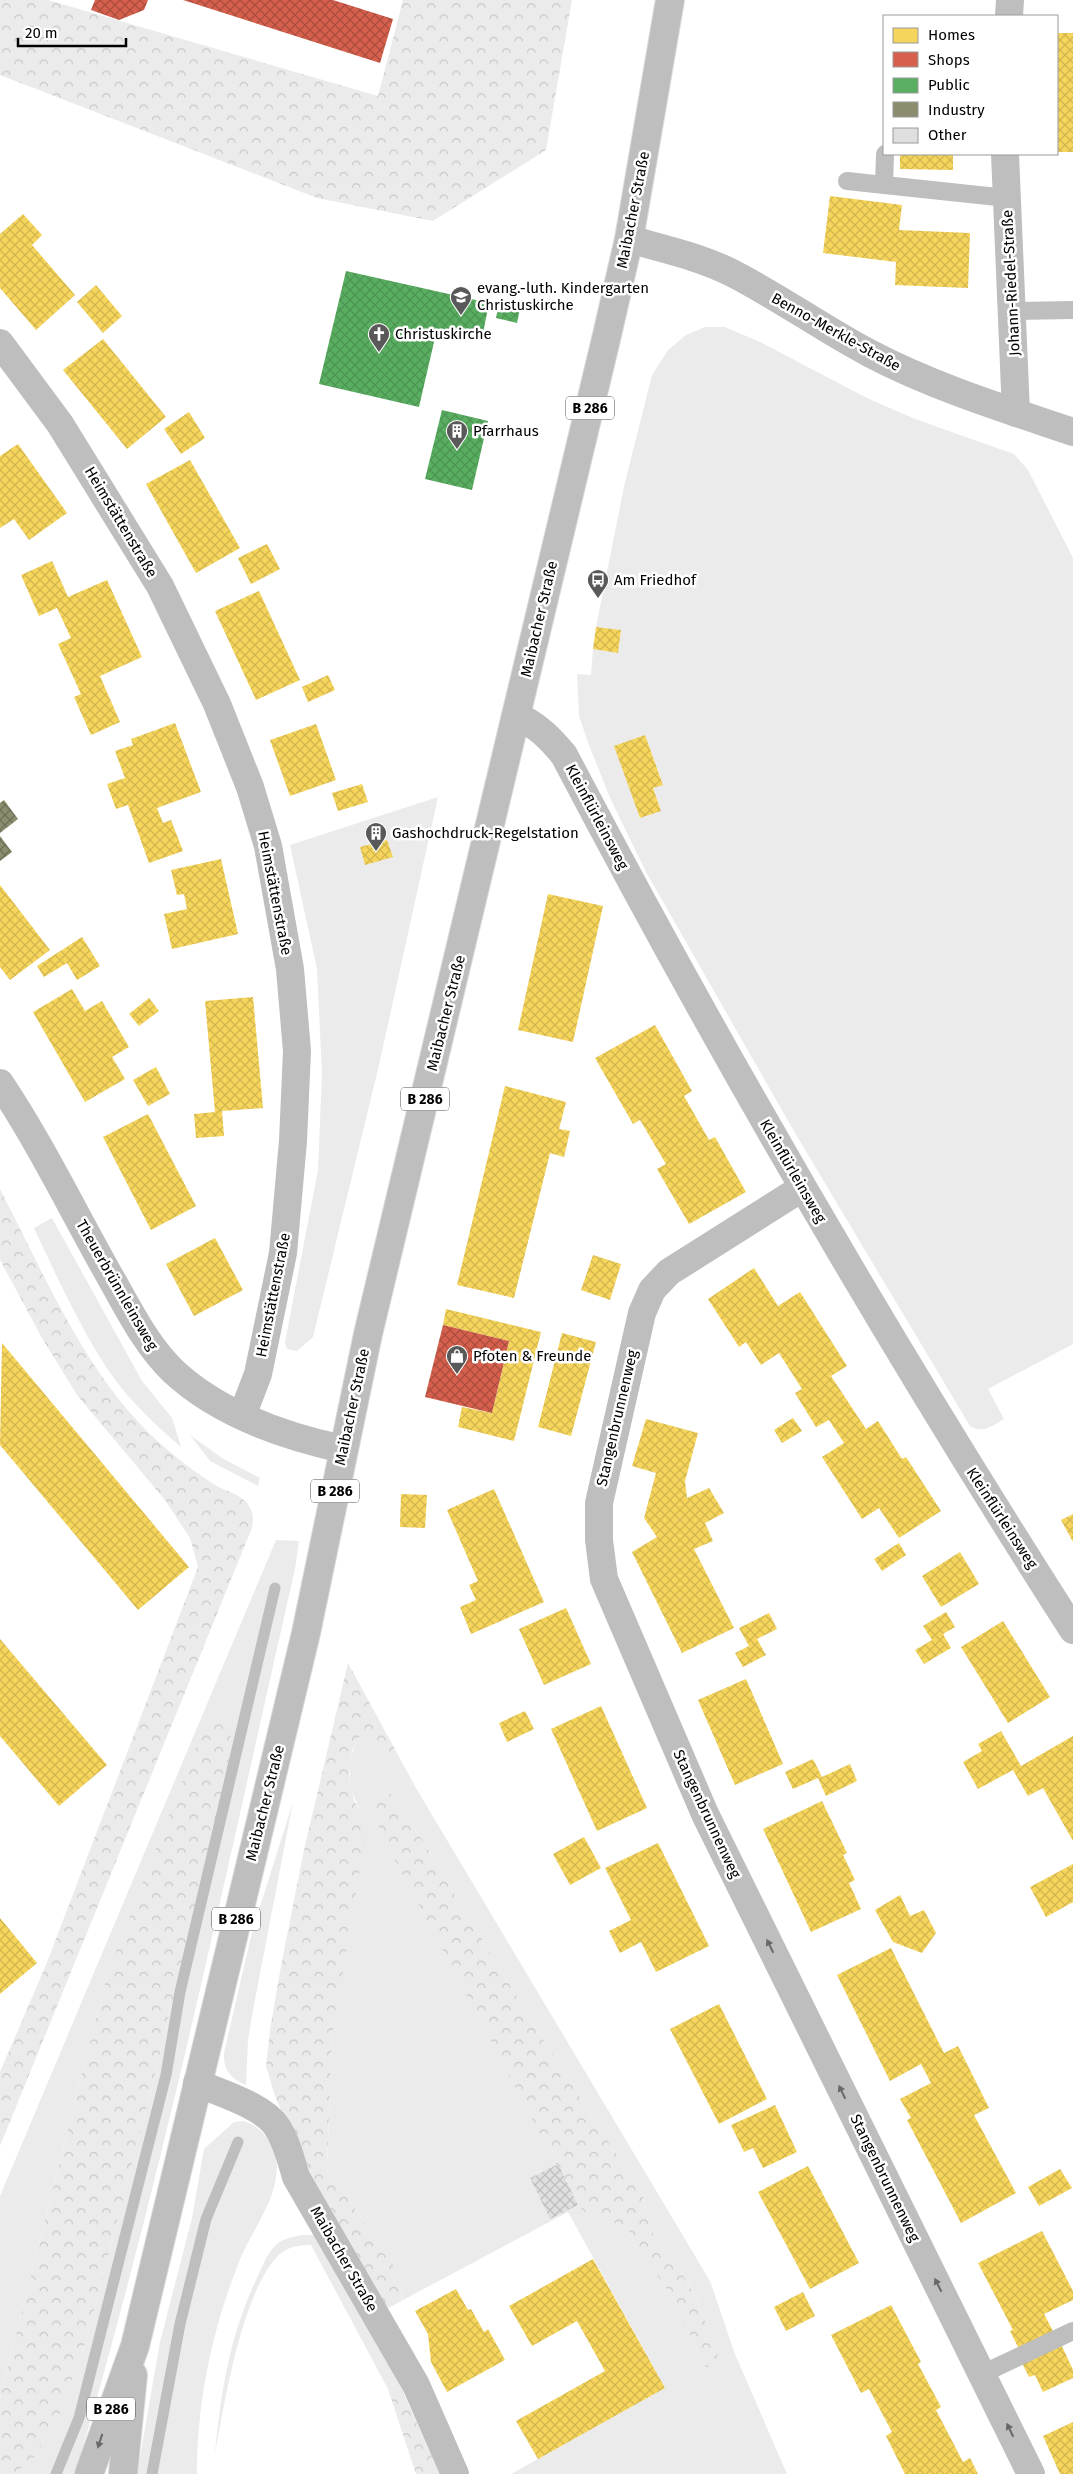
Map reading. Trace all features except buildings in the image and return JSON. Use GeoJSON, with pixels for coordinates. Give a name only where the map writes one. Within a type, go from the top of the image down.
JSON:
{"type":"FeatureCollection","features":[{"type":"Feature","properties":{"kind":"street","name":"Maibacher Straße"},"geometry":{"type":"LineString","coordinates":[[89,2474],[135,2346],[306,1633],[368,1334],[517,716],[629,239],[670,0]]}},
{"type":"Feature","properties":{"kind":"street"},"geometry":{"type":"LineString","coordinates":[[1009,15],[1010,0]]}},
{"type":"Feature","properties":{"kind":"street","name":"Johann-Riedel-Straße"},"geometry":{"type":"LineString","coordinates":[[1005,155],[1016,413]]}},
{"type":"Feature","properties":{"kind":"street","name":"Benno-Merkle-Straße"},"geometry":{"type":"LineString","coordinates":[[629,239],[709,263],[730,272],[872,355],[916,375],[1016,413],[1073,432]]}},
{"type":"Feature","properties":{"kind":"street","name":"Heimstättenstraße"},"geometry":{"type":"LineString","coordinates":[[0,344],[60,424],[160,586],[217,704],[250,788],[268,846],[290,969],[297,1051],[293,1141],[283,1253],[258,1374],[242,1416]]}},
{"type":"Feature","properties":{"kind":"street","name":"Kleinflürleinsweg"},"geometry":{"type":"LineString","coordinates":[[517,716],[532,723],[548,736],[564,755],[662,940],[802,1188],[970,1469],[1073,1630]]}},
{"type":"Feature","properties":{"kind":"street","name":"Theuerbrünnleinsweg"},"geometry":{"type":"LineString","coordinates":[[0,1083],[55,1176],[138,1325],[156,1353],[173,1371],[200,1393],[242,1416],[290,1436],[343,1449]]}},
{"type":"Feature","properties":{"kind":"street","name":"Stangenbrunnenweg"},"geometry":{"type":"LineString","coordinates":[[802,1188],[694,1254],[669,1272],[652,1290],[642,1313],[599,1503],[599,1540],[604,1579],[705,1814],[1031,2474]]}},
{"type":"Feature","properties":{"kind":"street","name":"Maibacher Straße"},"geometry":{"type":"LineString","coordinates":[[197,2083],[262,2112],[276,2125],[285,2142],[296,2177],[416,2385],[456,2474]]}},
{"type":"Feature","properties":{"kind":"street","name":"Maibacher Straße"},"geometry":{"type":"LineString","coordinates":[[122,2474],[130,2423],[135,2346]]}},
{"type":"Feature","properties":{"kind":"lane"},"geometry":{"type":"LineString","coordinates":[[884,185],[885,155]]}},
{"type":"Feature","properties":{"kind":"lane"},"geometry":{"type":"LineString","coordinates":[[847,180],[1007,198]]}},
{"type":"Feature","properties":{"kind":"lane"},"geometry":{"type":"LineString","coordinates":[[1013,311],[1073,310]]}},
{"type":"Feature","properties":{"kind":"lane"},"geometry":{"type":"LineString","coordinates":[[982,2374],[1073,2331]]}},
{"type":"Feature","properties":{"kind":"green space"},"geometry":{"type":"Polygon","coordinates":[[[0,0],[48,0],[378,96],[403,0],[572,0],[546,150],[433,221],[317,198],[0,75],[0,0]]]}},
{"type":"Feature","properties":{"kind":"green space"},"geometry":{"type":"Polygon","coordinates":[[[705,327],[725,327],[760,342],[867,398],[915,419],[1014,454],[1028,470],[1073,558],[1073,1344],[988,1389],[1004,1419],[987,1428],[979,1429],[970,1426],[795,1133],[646,872],[610,798],[579,716],[577,674],[591,675],[593,649],[618,653],[621,630],[596,627],[625,482],[652,375],[668,350],[686,335],[705,327]],[[645,735],[615,746],[640,818],[661,811],[653,788],[663,784],[645,735]]]}},
{"type":"Feature","properties":{"kind":"green space"},"geometry":{"type":"Polygon","coordinates":[[[438,797],[379,1065],[313,1337],[297,1351],[287,1349],[285,1342],[318,1170],[322,1073],[317,969],[290,845],[438,797]]]}},
{"type":"Feature","properties":{"kind":"green space"},"geometry":{"type":"Polygon","coordinates":[[[0,1189],[65,1316],[83,1347],[124,1405],[147,1431],[178,1458],[216,1485],[245,1501],[251,1510],[253,1521],[252,1528],[0,2146],[0,2072],[46,1965],[198,1567],[190,1538],[165,1500],[77,1395],[42,1338],[0,1260],[0,1189]]]}},
{"type":"Feature","properties":{"kind":"green space"},"geometry":{"type":"Polygon","coordinates":[[[52,1218],[142,1381],[172,1418],[181,1447],[122,1389],[106,1367],[86,1333],[34,1228],[52,1218]]]}},
{"type":"Feature","properties":{"kind":"green space"},"geometry":{"type":"Polygon","coordinates":[[[190,1435],[222,1458],[260,1478],[258,1486],[210,1461],[190,1435]]]}},
{"type":"Feature","properties":{"kind":"green space"},"geometry":{"type":"Polygon","coordinates":[[[276,1540],[299,1541],[295,1569],[165,2137],[107,2362],[75,2474],[13,2474],[33,2459],[58,2419],[88,2335],[149,2098],[219,1811],[107,1975],[0,2398],[0,2196],[276,1540]]]}},
{"type":"Feature","properties":{"kind":"green space"},"geometry":{"type":"Polygon","coordinates":[[[348,1663],[416,1788],[378,1746],[359,1737],[352,1751],[349,1775],[354,1801],[363,1814],[367,1828],[332,2036],[327,2169],[384,2250],[398,2274],[403,2300],[383,2311],[305,2168],[275,2096],[266,2066],[281,1966],[304,1850],[348,1663]]]}},
{"type":"Feature","properties":{"kind":"green space"},"geometry":{"type":"Polygon","coordinates":[[[219,1723],[229,1729],[232,1741],[219,1811],[149,2098],[88,2335],[58,2419],[33,2459],[13,2474],[0,2474],[0,2398],[107,1975],[194,1751],[207,1729],[219,1723]]]}},
{"type":"Feature","properties":{"kind":"green space"},"geometry":{"type":"Polygon","coordinates":[[[359,1737],[378,1746],[416,1788],[710,2281],[735,2354],[787,2474],[511,2474],[665,2388],[568,2212],[403,2300],[402,2292],[384,2250],[327,2169],[332,2036],[363,1814],[351,1786],[350,1766],[354,1747],[359,1737]],[[387,1791],[558,2164],[530,2178],[550,2218],[578,2205],[586,2214],[627,2227],[639,2252],[671,2294],[706,2368],[719,2362],[704,2318],[690,2286],[655,2237],[646,2213],[643,2196],[532,2022],[398,1800],[387,1791]]]}},
{"type":"Feature","properties":{"kind":"green space"},"geometry":{"type":"Polygon","coordinates":[[[387,1791],[398,1800],[532,2022],[643,2196],[646,2213],[655,2237],[690,2287],[720,2362],[706,2368],[671,2294],[639,2252],[627,2227],[586,2214],[578,2205],[380,1832],[373,1805],[378,1793],[387,1791]]]}},
{"type":"Feature","properties":{"kind":"green space"},"geometry":{"type":"Polygon","coordinates":[[[293,1802],[248,2040],[246,2085],[236,2080],[229,2073],[225,2064],[224,2053],[252,1932],[293,1802]]]}},
{"type":"Feature","properties":{"kind":"green space"},"geometry":{"type":"Polygon","coordinates":[[[244,2121],[263,2133],[272,2145],[277,2167],[276,2180],[268,2205],[239,2262],[229,2288],[214,2340],[203,2393],[197,2474],[137,2474],[160,2342],[192,2218],[204,2149],[234,2122],[244,2121]]]}},
{"type":"Feature","properties":{"kind":"green space"},"geometry":{"type":"Polygon","coordinates":[[[302,2235],[317,2235],[398,2381],[388,2389],[311,2245],[288,2249],[277,2257],[265,2274],[244,2322],[229,2379],[215,2454],[223,2387],[233,2344],[247,2302],[271,2250],[283,2240],[302,2235]]]}},
{"type":"Feature","properties":{"kind":"green space"},"geometry":{"type":"Polygon","coordinates":[[[398,2381],[440,2474],[416,2474],[388,2389],[398,2381]]]}},
{"type":"Feature","properties":{"kind":"waterway"},"geometry":{"type":"LineString","coordinates":[[56,2474],[79,2418],[166,2075],[180,1992],[275,1588]]}},
{"type":"Feature","properties":{"kind":"waterway"},"geometry":{"type":"LineString","coordinates":[[152,2474],[180,2324],[206,2219],[238,2142]]}},
{"type":"Feature","properties":{"kind":"place","name":"evang.-luth. Kindergarten Christuskirche"},"geometry":{"type":"Point","coordinates":[461,316]}},
{"type":"Feature","properties":{"kind":"place","name":"Christuskirche"},"geometry":{"type":"Point","coordinates":[379,353]}},
{"type":"Feature","properties":{"kind":"place","name":"Pfarrhaus"},"geometry":{"type":"Point","coordinates":[457,450]}},
{"type":"Feature","properties":{"kind":"place","name":"Am Friedhof"},"geometry":{"type":"Point","coordinates":[598,599]}},
{"type":"Feature","properties":{"kind":"place","name":"Gashochdruck-Regelstation"},"geometry":{"type":"Point","coordinates":[376,852]}},
{"type":"Feature","properties":{"kind":"place","name":"Pfoten & Freunde"},"geometry":{"type":"Point","coordinates":[457,1375]}}]}
